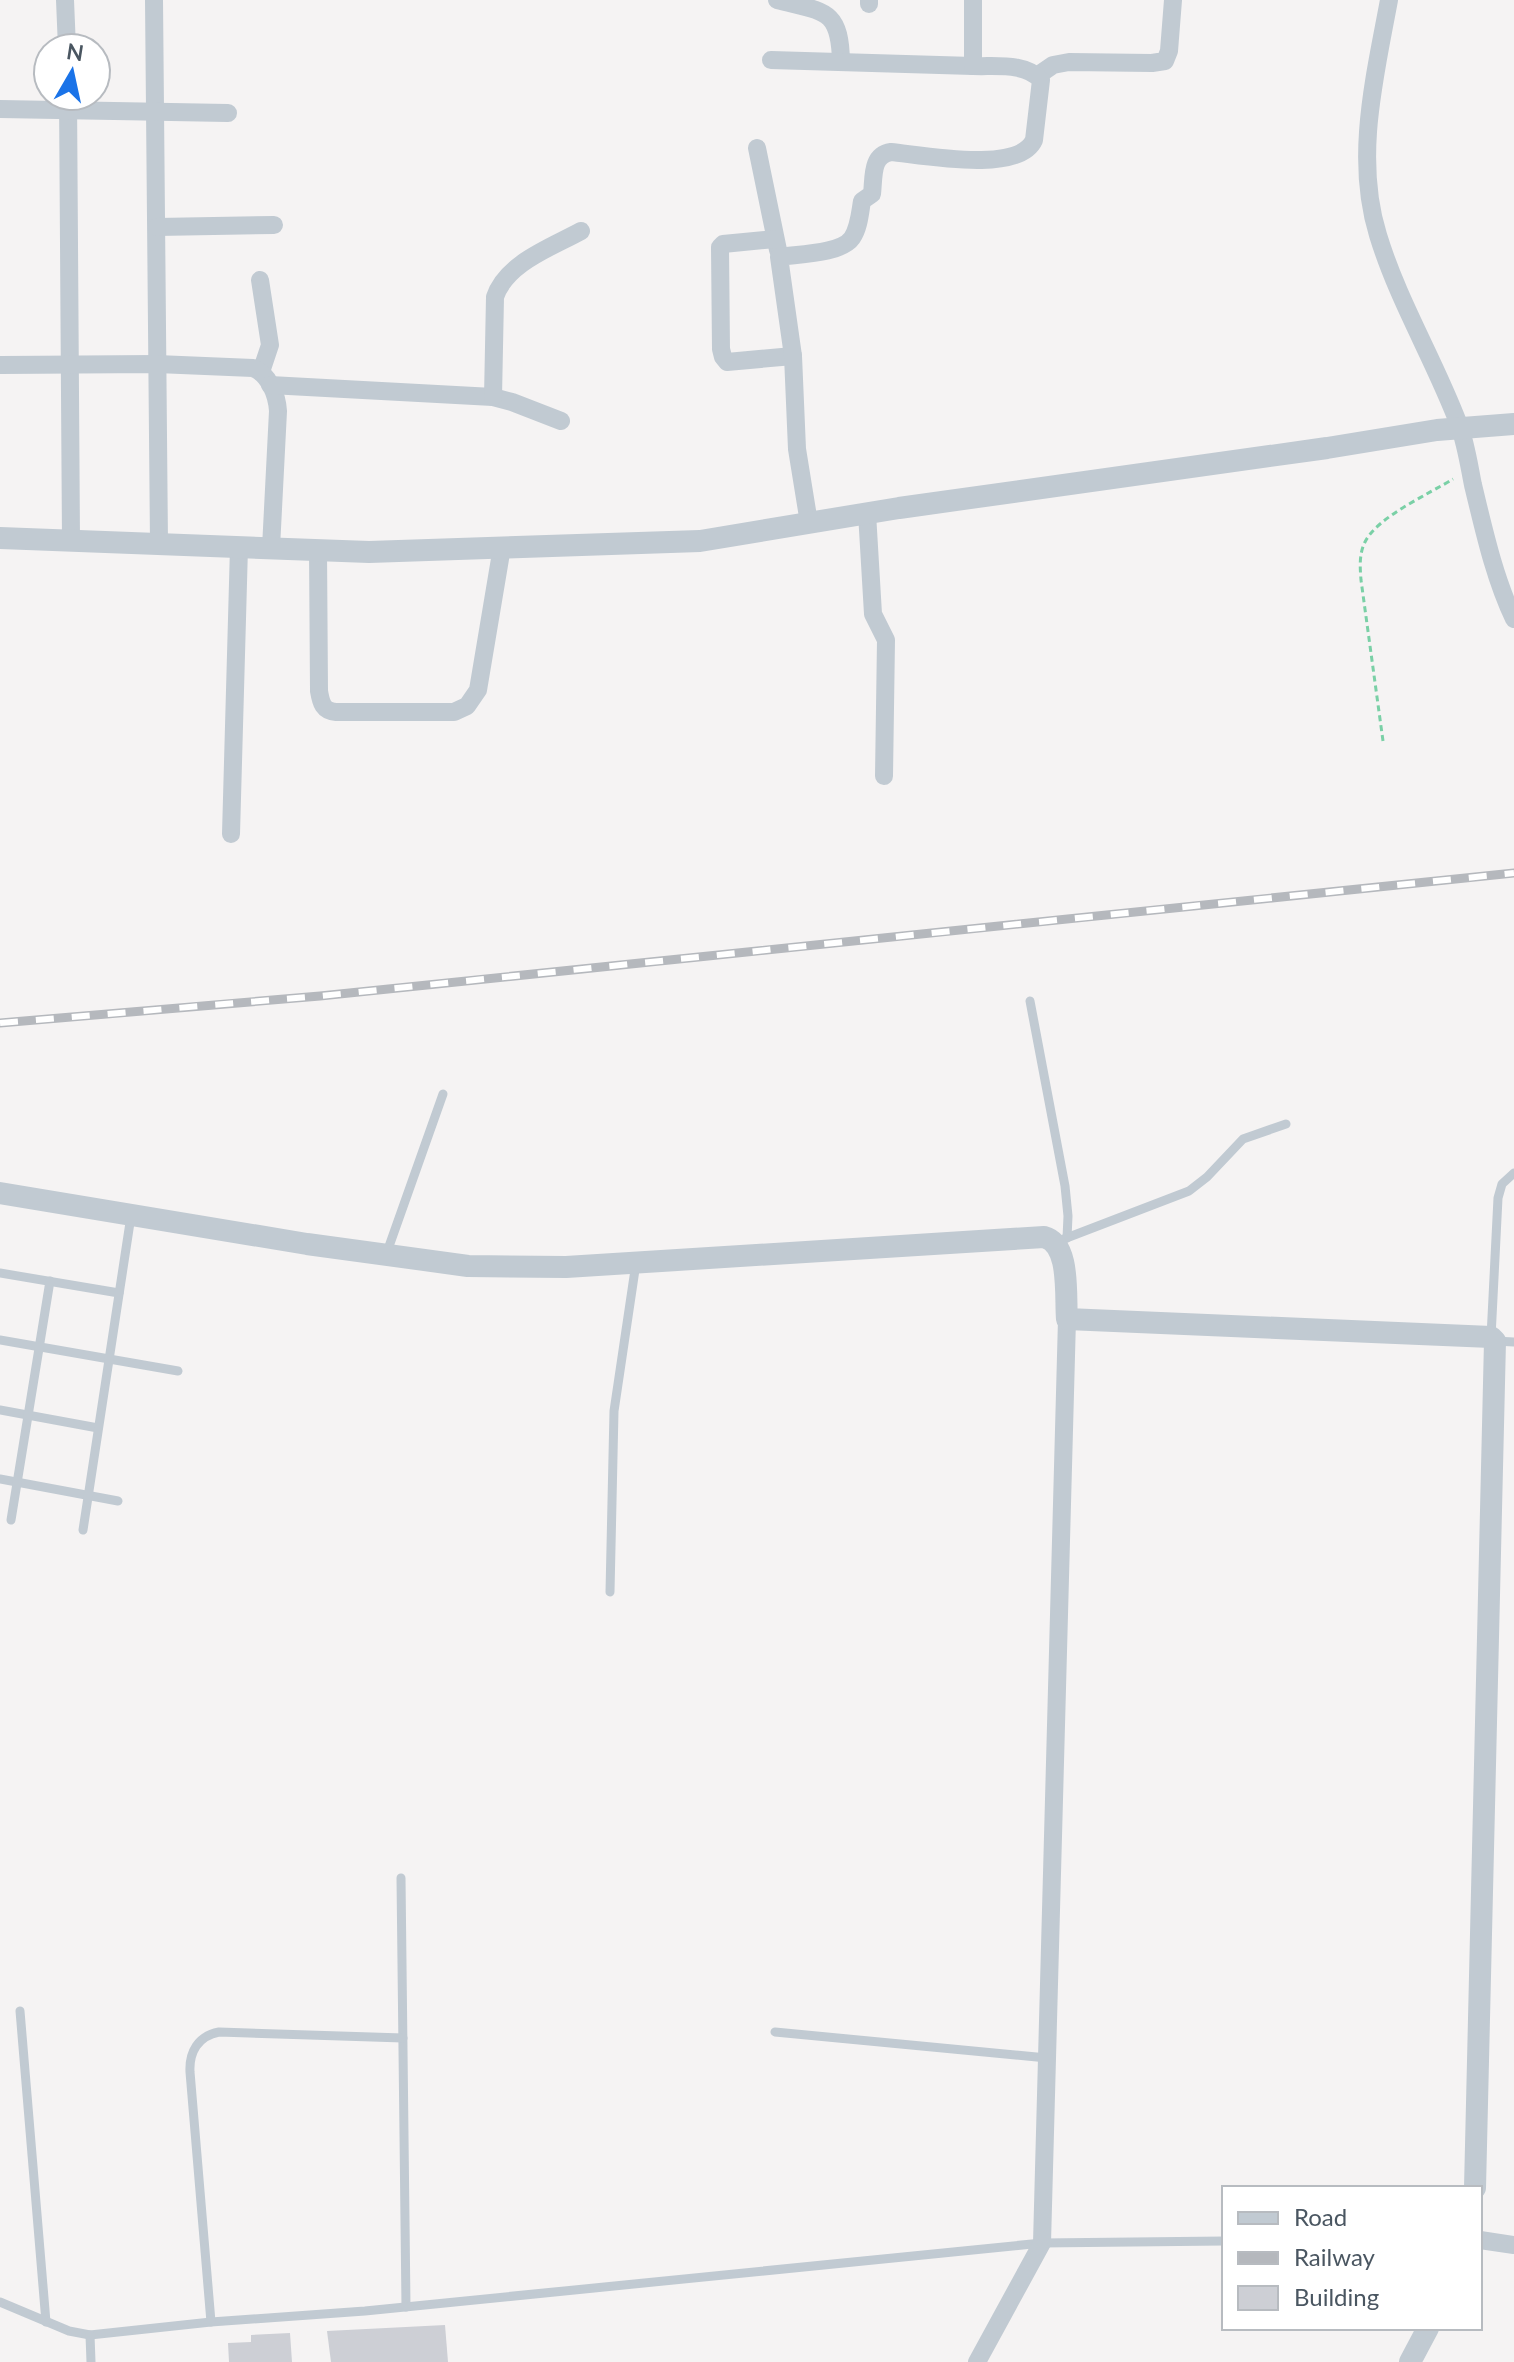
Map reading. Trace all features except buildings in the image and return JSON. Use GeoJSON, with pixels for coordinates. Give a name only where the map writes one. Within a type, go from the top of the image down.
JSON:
{"type":"FeatureCollection","features":[{"type":"Feature","properties":{"kind":"street"},"geometry":{"type":"LineString","coordinates":[[65,0],[66,32]]}},
{"type":"Feature","properties":{"kind":"street"},"geometry":{"type":"LineString","coordinates":[[154,0],[159,544]]}},
{"type":"Feature","properties":{"kind":"street"},"geometry":{"type":"LineString","coordinates":[[777,0],[811,9],[834,21],[841,34],[841,62]]}},
{"type":"Feature","properties":{"kind":"street"},"geometry":{"type":"LineString","coordinates":[[973,0],[973,66]]}},
{"type":"Feature","properties":{"kind":"street"},"geometry":{"type":"LineString","coordinates":[[1037,76],[1053,65],[1069,62],[1165,61],[1169,51],[1173,0]]}},
{"type":"Feature","properties":{"kind":"street"},"geometry":{"type":"LineString","coordinates":[[1389,0],[1368,118],[1372,210],[1377,234],[1396,286],[1460,428],[1487,540],[1514,619]]}},
{"type":"Feature","properties":{"kind":"street"},"geometry":{"type":"LineString","coordinates":[[771,60],[1014,67],[1025,69],[1041,80],[1034,140],[1026,153],[974,160],[891,152],[882,154],[876,159],[872,194],[862,201],[857,228],[851,240],[835,249],[723,244],[720,247],[723,357],[727,362],[793,356]]}},
{"type":"Feature","properties":{"kind":"street"},"geometry":{"type":"LineString","coordinates":[[0,109],[32,106]]}},
{"type":"Feature","properties":{"kind":"street"},"geometry":{"type":"LineString","coordinates":[[112,107],[228,113]]}},
{"type":"Feature","properties":{"kind":"street"},"geometry":{"type":"LineString","coordinates":[[68,112],[71,541]]}},
{"type":"Feature","properties":{"kind":"street"},"geometry":{"type":"LineString","coordinates":[[757,148],[777,248],[793,356],[797,449],[809,523]]}},
{"type":"Feature","properties":{"kind":"street"},"geometry":{"type":"LineString","coordinates":[[157,227],[274,225]]}},
{"type":"Feature","properties":{"kind":"street"},"geometry":{"type":"LineString","coordinates":[[493,397],[495,297],[499,284],[516,268],[581,231]]}},
{"type":"Feature","properties":{"kind":"street"},"geometry":{"type":"LineString","coordinates":[[260,280],[270,345],[266,378],[278,411],[271,548]]}},
{"type":"Feature","properties":{"kind":"street"},"geometry":{"type":"LineString","coordinates":[[0,365],[157,364],[253,368],[266,378],[493,397],[561,421]]}},
{"type":"Feature","properties":{"kind":"street"},"geometry":{"type":"LineString","coordinates":[[0,538],[369,552],[700,541],[867,513],[1460,428],[1514,424]]}},
{"type":"Feature","properties":{"kind":"street"},"geometry":{"type":"LineString","coordinates":[[867,513],[873,614],[887,648],[884,776]]}},
{"type":"Feature","properties":{"kind":"street"},"geometry":{"type":"LineString","coordinates":[[231,834],[239,547]]}},
{"type":"Feature","properties":{"kind":"street"},"geometry":{"type":"LineString","coordinates":[[318,550],[319,691],[323,707],[336,712],[444,713],[467,706],[478,690],[502,547]]}},
{"type":"Feature","properties":{"kind":"street"},"geometry":{"type":"LineString","coordinates":[[0,1193],[386,1256],[492,1267],[566,1267],[1044,1237],[1061,1240],[1067,1319],[1042,2243],[977,2362]]}},
{"type":"Feature","properties":{"kind":"street"},"geometry":{"type":"LineString","coordinates":[[1067,1319],[1500,1340],[1475,2186]]}},
{"type":"Feature","properties":{"kind":"street"},"geometry":{"type":"LineString","coordinates":[[1482,2240],[1514,2245]]}},
{"type":"Feature","properties":{"kind":"street"},"geometry":{"type":"LineString","coordinates":[[1410,2362],[1427,2330]]}},
{"type":"Feature","properties":{"kind":"lane"},"geometry":{"type":"LineString","coordinates":[[1030,1001],[1065,1186],[1068,1216],[1061,1240]]}},
{"type":"Feature","properties":{"kind":"lane"},"geometry":{"type":"LineString","coordinates":[[386,1256],[443,1094]]}},
{"type":"Feature","properties":{"kind":"lane"},"geometry":{"type":"LineString","coordinates":[[1061,1240],[1189,1191],[1207,1177],[1243,1139],[1286,1124]]}},
{"type":"Feature","properties":{"kind":"lane"},"geometry":{"type":"LineString","coordinates":[[1500,1340],[1498,1198],[1502,1184],[1514,1173]]}},
{"type":"Feature","properties":{"kind":"lane"},"geometry":{"type":"LineString","coordinates":[[83,1530],[131,1216]]}},
{"type":"Feature","properties":{"kind":"lane"},"geometry":{"type":"LineString","coordinates":[[610,1592],[614,1411],[636,1263]]}},
{"type":"Feature","properties":{"kind":"lane"},"geometry":{"type":"LineString","coordinates":[[0,1273],[119,1293]]}},
{"type":"Feature","properties":{"kind":"lane"},"geometry":{"type":"LineString","coordinates":[[11,1520],[50,1281]]}},
{"type":"Feature","properties":{"kind":"lane"},"geometry":{"type":"LineString","coordinates":[[0,1340],[178,1371]]}},
{"type":"Feature","properties":{"kind":"lane"},"geometry":{"type":"LineString","coordinates":[[0,1410],[98,1428]]}},
{"type":"Feature","properties":{"kind":"lane"},"geometry":{"type":"LineString","coordinates":[[0,1479],[118,1501]]}},
{"type":"Feature","properties":{"kind":"lane"},"geometry":{"type":"LineString","coordinates":[[401,1878],[406,2307]]}},
{"type":"Feature","properties":{"kind":"lane"},"geometry":{"type":"LineString","coordinates":[[20,2011],[46,2322]]}},
{"type":"Feature","properties":{"kind":"lane"},"geometry":{"type":"LineString","coordinates":[[211,2322],[189,2061],[195,2046],[209,2034],[219,2032],[403,2038]]}},
{"type":"Feature","properties":{"kind":"lane"},"geometry":{"type":"LineString","coordinates":[[775,2032],[1047,2058]]}},
{"type":"Feature","properties":{"kind":"lane"},"geometry":{"type":"LineString","coordinates":[[0,2302],[69,2331],[90,2335],[406,2307],[1042,2243],[1222,2241]]}},
{"type":"Feature","properties":{"kind":"lane"},"geometry":{"type":"LineString","coordinates":[[90,2335],[91,2362]]}},
{"type":"Feature","properties":{"kind":"path"},"geometry":{"type":"LineString","coordinates":[[1383,741],[1361,580],[1360,557],[1365,541],[1379,524],[1470,469]]}},
{"type":"Feature","properties":{"kind":"railway"},"geometry":{"type":"LineString","coordinates":[[0,1023],[320,996],[1514,873]]}}]}
